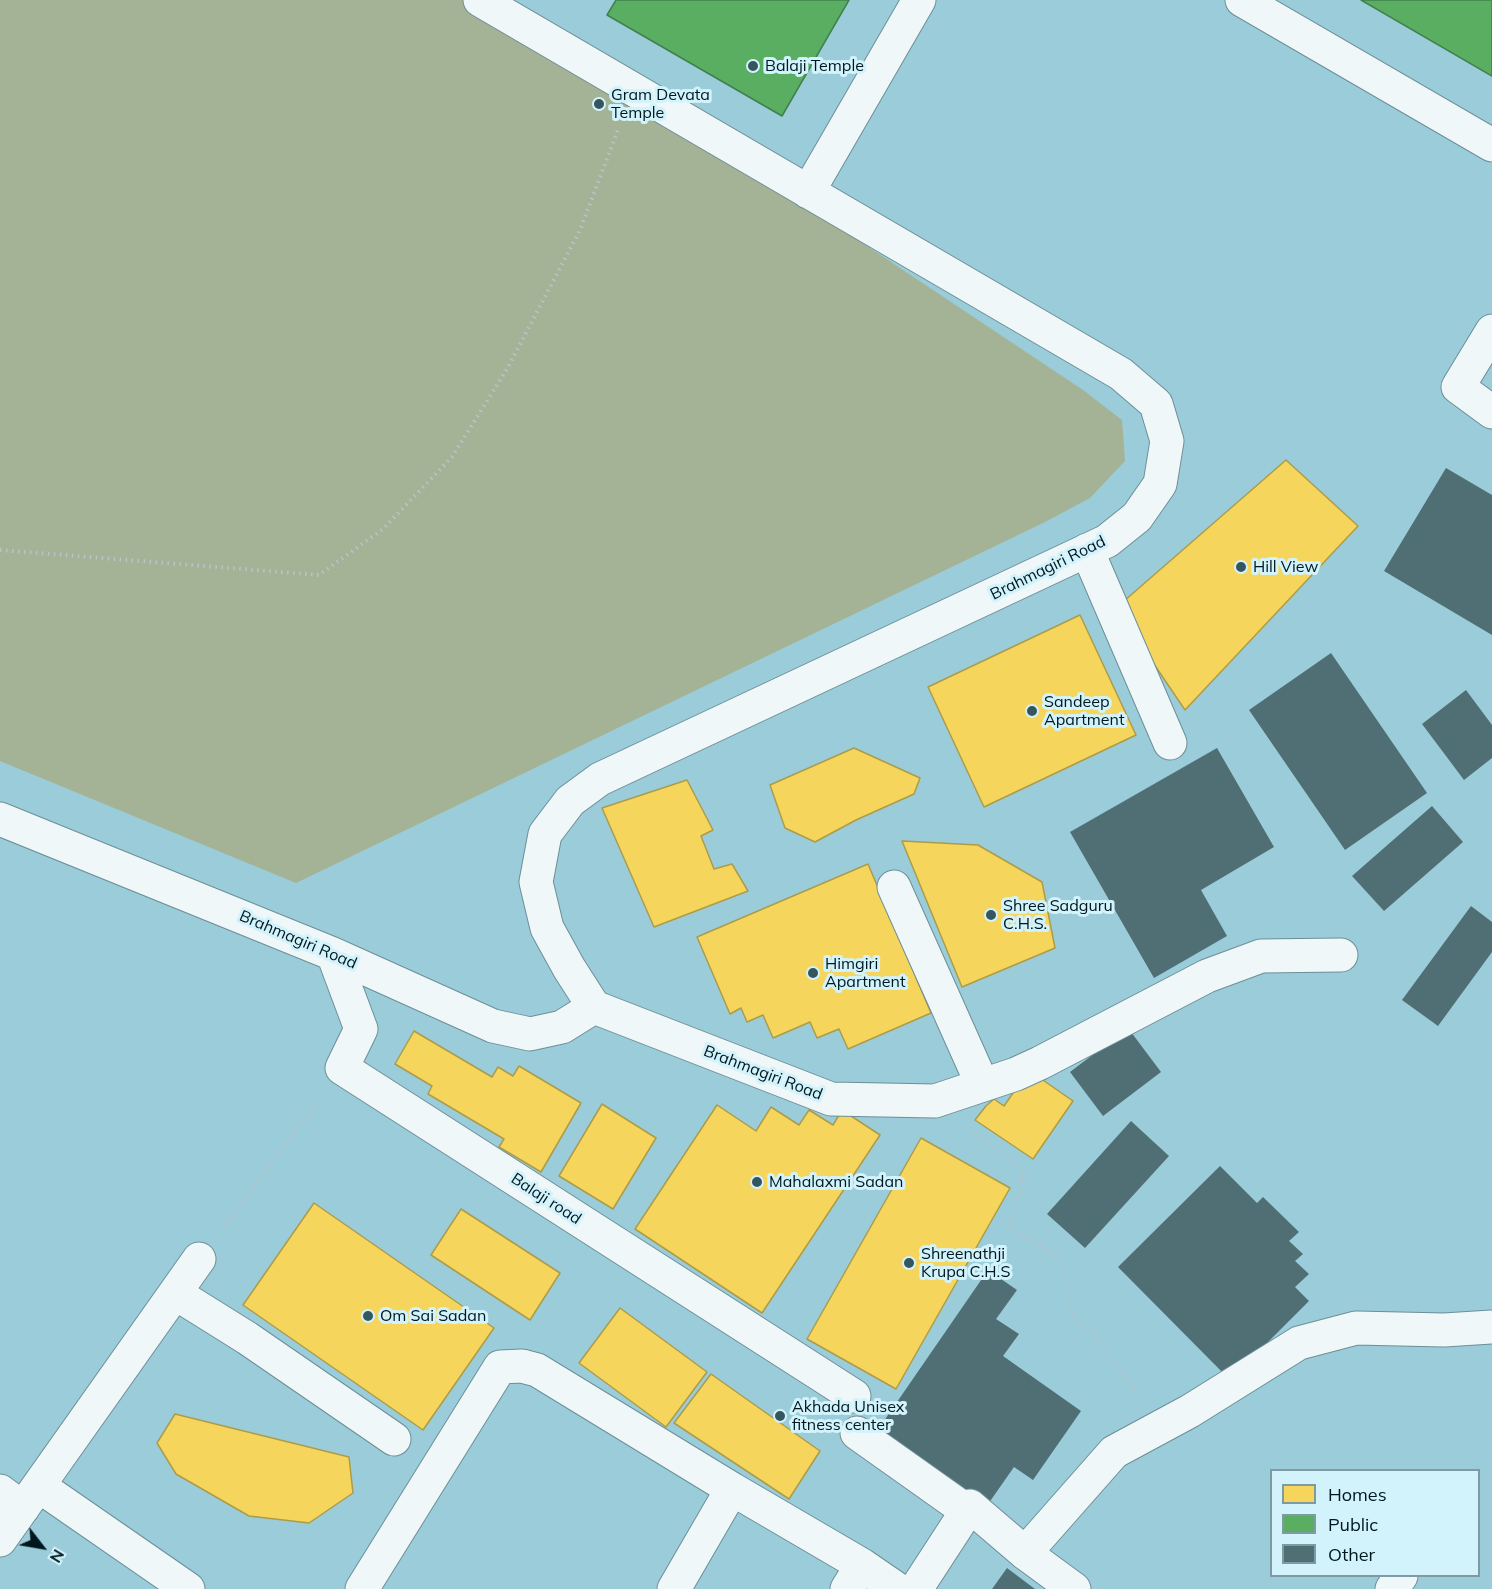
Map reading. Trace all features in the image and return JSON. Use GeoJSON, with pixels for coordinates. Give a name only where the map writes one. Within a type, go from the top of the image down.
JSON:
{"type":"FeatureCollection","features":[{"type":"Feature","properties":{"kind":"street","name":"Brahmagiri Road"},"geometry":{"type":"LineString","coordinates":[[480,0],[1120,374],[1156,404],[1167,441],[1160,484],[1137,517],[1107,541],[600,779],[570,801],[545,834],[536,882],[547,928],[594,1007],[831,1099],[935,1101],[1016,1074],[1207,976],[1261,956],[1341,955]]}},
{"type":"Feature","properties":{"kind":"street"},"geometry":{"type":"LineString","coordinates":[[808,192],[919,0]]}},
{"type":"Feature","properties":{"kind":"street"},"geometry":{"type":"LineString","coordinates":[[1242,0],[1492,145]]}},
{"type":"Feature","properties":{"kind":"street"},"geometry":{"type":"LineString","coordinates":[[1492,331],[1458,387],[1492,412]]}},
{"type":"Feature","properties":{"kind":"street"},"geometry":{"type":"LineString","coordinates":[[1087,550],[1170,743]]}},
{"type":"Feature","properties":{"kind":"street","name":"Brahmagiri Road"},"geometry":{"type":"LineString","coordinates":[[0,819],[333,954],[493,1026],[530,1034],[562,1028],[594,1007]]}},
{"type":"Feature","properties":{"kind":"street"},"geometry":{"type":"LineString","coordinates":[[894,887],[982,1084]]}},
{"type":"Feature","properties":{"kind":"street"},"geometry":{"type":"LineString","coordinates":[[333,954],[361,1029],[342,1068]]}},
{"type":"Feature","properties":{"kind":"street","name":"Balaji road"},"geometry":{"type":"LineString","coordinates":[[342,1068],[854,1396]]}},
{"type":"Feature","properties":{"kind":"street"},"geometry":{"type":"LineString","coordinates":[[0,1540],[21,1495],[199,1259]]}},
{"type":"Feature","properties":{"kind":"street"},"geometry":{"type":"LineString","coordinates":[[175,1293],[247,1338],[394,1439]]}},
{"type":"Feature","properties":{"kind":"street"},"geometry":{"type":"LineString","coordinates":[[1025,1553],[1114,1452],[1190,1411],[1299,1343],[1356,1328],[1444,1330],[1492,1327]]}},
{"type":"Feature","properties":{"kind":"street"},"geometry":{"type":"LineString","coordinates":[[362,1589],[500,1367],[522,1366],[537,1370],[732,1489],[854,1577],[897,1589]]}},
{"type":"Feature","properties":{"kind":"street"},"geometry":{"type":"LineString","coordinates":[[857,1433],[967,1511]]}},
{"type":"Feature","properties":{"kind":"street"},"geometry":{"type":"LineString","coordinates":[[674,1589],[732,1489]]}},
{"type":"Feature","properties":{"kind":"street"},"geometry":{"type":"LineString","coordinates":[[21,1495],[188,1589]]}},
{"type":"Feature","properties":{"kind":"street"},"geometry":{"type":"LineString","coordinates":[[809,1523],[916,1589],[970,1506],[1025,1553],[1074,1589]]}},
{"type":"Feature","properties":{"kind":"path"},"geometry":{"type":"LineString","coordinates":[[0,550],[319,575],[383,529],[452,457],[507,369],[580,230],[633,90]]}},
{"type":"Feature","properties":{"kind":"path"},"geometry":{"type":"LineString","coordinates":[[199,1259],[342,1068]]}},
{"type":"Feature","properties":{"kind":"path"},"geometry":{"type":"LineString","coordinates":[[935,1101],[1023,1170],[1021,1192],[1008,1226],[1062,1260],[1069,1308],[1077,1321],[1093,1332],[1160,1426]]}},
{"type":"Feature","properties":{"kind":"green space"},"geometry":{"type":"Polygon","coordinates":[[[0,0],[466,0],[633,90],[1083,390],[1122,420],[1125,461],[1090,498],[1045,522],[296,883],[0,761],[0,0]]]}},
{"type":"Feature","properties":{"kind":"building: Homes","name":"Hill View"},"geometry":{"type":"Polygon","coordinates":[[[1286,460],[1358,526],[1185,710],[1116,608],[1286,460]]]}},
{"type":"Feature","properties":{"kind":"building: Homes","name":"Sandeep Apartment"},"geometry":{"type":"Polygon","coordinates":[[[1080,615],[1136,735],[984,807],[928,687],[1080,615]]]}},
{"type":"Feature","properties":{"kind":"building: Homes"},"geometry":{"type":"Polygon","coordinates":[[[854,748],[920,778],[914,794],[856,820],[815,842],[785,828],[770,785],[854,748]]]}},
{"type":"Feature","properties":{"kind":"building: Homes"},"geometry":{"type":"Polygon","coordinates":[[[687,780],[713,830],[701,836],[714,869],[732,864],[748,891],[654,927],[602,808],[687,780]]]}},
{"type":"Feature","properties":{"kind":"building: Homes","name":"Shree Sadguru C.H.S."},"geometry":{"type":"Polygon","coordinates":[[[902,841],[978,845],[1042,882],[1055,948],[962,987],[902,841]]]}},
{"type":"Feature","properties":{"kind":"building: Homes","name":"Himgiri Apartment"},"geometry":{"type":"Polygon","coordinates":[[[868,864],[931,1013],[848,1049],[839,1029],[817,1038],[810,1022],[773,1038],[763,1015],[747,1022],[741,1008],[730,1014],[697,937],[868,864]]]}},
{"type":"Feature","properties":{"kind":"building: Homes"},"geometry":{"type":"Polygon","coordinates":[[[414,1031],[492,1077],[498,1067],[513,1076],[519,1066],[581,1103],[541,1172],[499,1147],[504,1139],[428,1094],[432,1086],[395,1064],[414,1031]]]}},
{"type":"Feature","properties":{"kind":"building: Homes"},"geometry":{"type":"Polygon","coordinates":[[[1037,1076],[1073,1101],[1033,1159],[975,1120],[994,1099],[1004,1106],[1024,1077],[1037,1076]]]}},
{"type":"Feature","properties":{"kind":"building: Homes"},"geometry":{"type":"Polygon","coordinates":[[[602,1104],[656,1138],[613,1209],[559,1176],[602,1104]]]}},
{"type":"Feature","properties":{"kind":"building: Homes","name":"Mahalaxmi Sadan"},"geometry":{"type":"Polygon","coordinates":[[[717,1105],[756,1131],[771,1107],[799,1125],[809,1110],[833,1125],[842,1110],[880,1135],[762,1313],[635,1229],[717,1105]]]}},
{"type":"Feature","properties":{"kind":"building: Homes","name":"Shreenathji Krupa C.H.S"},"geometry":{"type":"Polygon","coordinates":[[[921,1138],[1010,1188],[896,1389],[807,1339],[921,1138]]]}},
{"type":"Feature","properties":{"kind":"building: Homes","name":"Om Sai Sadan"},"geometry":{"type":"Polygon","coordinates":[[[314,1203],[494,1328],[423,1430],[243,1305],[314,1203]]]}},
{"type":"Feature","properties":{"kind":"building: Homes"},"geometry":{"type":"Polygon","coordinates":[[[461,1209],[560,1273],[530,1320],[431,1255],[461,1209]]]}},
{"type":"Feature","properties":{"kind":"building: Homes"},"geometry":{"type":"Polygon","coordinates":[[[620,1308],[707,1372],[666,1427],[579,1363],[620,1308]]]}},
{"type":"Feature","properties":{"kind":"building: Homes"},"geometry":{"type":"Polygon","coordinates":[[[711,1374],[820,1451],[789,1499],[674,1423],[711,1374]]]}},
{"type":"Feature","properties":{"kind":"building: Homes"},"geometry":{"type":"Polygon","coordinates":[[[175,1414],[349,1457],[353,1493],[309,1523],[249,1516],[176,1474],[157,1443],[175,1414]]]}},
{"type":"Feature","properties":{"kind":"building: Public","name":"Balaji Temple"},"geometry":{"type":"Polygon","coordinates":[[[616,0],[849,0],[782,116],[607,15],[616,0]]]}},
{"type":"Feature","properties":{"kind":"building: Public"},"geometry":{"type":"Polygon","coordinates":[[[1361,0],[1492,0],[1492,76],[1361,0]]]}},
{"type":"Feature","properties":{"kind":"building: Other"},"geometry":{"type":"Polygon","coordinates":[[[1446,468],[1492,495],[1492,635],[1384,571],[1446,468]]]}},
{"type":"Feature","properties":{"kind":"building: Other"},"geometry":{"type":"Polygon","coordinates":[[[1331,653],[1427,793],[1345,850],[1249,710],[1331,653]]]}},
{"type":"Feature","properties":{"kind":"building: Other"},"geometry":{"type":"Polygon","coordinates":[[[1466,690],[1492,725],[1492,758],[1464,780],[1422,724],[1466,690]]]}},
{"type":"Feature","properties":{"kind":"building: Other"},"geometry":{"type":"Polygon","coordinates":[[[1217,748],[1274,847],[1201,890],[1227,936],[1154,978],[1070,832],[1217,748]]]}},
{"type":"Feature","properties":{"kind":"building: Other"},"geometry":{"type":"Polygon","coordinates":[[[1432,806],[1463,842],[1384,911],[1352,876],[1432,806]]]}},
{"type":"Feature","properties":{"kind":"building: Other"},"geometry":{"type":"Polygon","coordinates":[[[1471,906],[1492,922],[1492,952],[1438,1026],[1402,1000],[1471,906]]]}},
{"type":"Feature","properties":{"kind":"building: Other"},"geometry":{"type":"Polygon","coordinates":[[[1128,1028],[1161,1072],[1103,1116],[1070,1072],[1128,1028]]]}},
{"type":"Feature","properties":{"kind":"building: Other"},"geometry":{"type":"Polygon","coordinates":[[[1131,1121],[1169,1156],[1085,1248],[1047,1214],[1131,1121]]]}},
{"type":"Feature","properties":{"kind":"building: Other"},"geometry":{"type":"Polygon","coordinates":[[[1220,1166],[1257,1203],[1263,1197],[1299,1232],[1289,1241],[1303,1254],[1295,1261],[1309,1274],[1295,1287],[1309,1301],[1230,1380],[1118,1267],[1220,1166]]]}},
{"type":"Feature","properties":{"kind":"building: Other"},"geometry":{"type":"Polygon","coordinates":[[[988,1270],[1017,1290],[996,1319],[1019,1334],[1003,1356],[1081,1411],[1033,1480],[1014,1467],[986,1507],[877,1431],[988,1270]]]}},
{"type":"Feature","properties":{"kind":"building: Other"},"geometry":{"type":"Polygon","coordinates":[[[1007,1568],[1035,1589],[992,1589],[1007,1568]]]}},
{"type":"Feature","properties":{"kind":"place","name":"Balaji Temple"},"geometry":{"type":"Point","coordinates":[753,66]}},
{"type":"Feature","properties":{"kind":"place","name":"Gram Devata Temple"},"geometry":{"type":"Point","coordinates":[599,104]}},
{"type":"Feature","properties":{"kind":"place","name":"Hill View"},"geometry":{"type":"Point","coordinates":[1241,567]}},
{"type":"Feature","properties":{"kind":"place","name":"Sandeep Apartment"},"geometry":{"type":"Point","coordinates":[1032,711]}},
{"type":"Feature","properties":{"kind":"place","name":"Shree Sadguru C.H.S."},"geometry":{"type":"Point","coordinates":[991,915]}},
{"type":"Feature","properties":{"kind":"place","name":"Himgiri Apartment"},"geometry":{"type":"Point","coordinates":[813,973]}},
{"type":"Feature","properties":{"kind":"place","name":"Mahalaxmi Sadan"},"geometry":{"type":"Point","coordinates":[757,1182]}},
{"type":"Feature","properties":{"kind":"place","name":"Shreenathji Krupa C.H.S"},"geometry":{"type":"Point","coordinates":[909,1263]}},
{"type":"Feature","properties":{"kind":"place","name":"Om Sai Sadan"},"geometry":{"type":"Point","coordinates":[368,1316]}},
{"type":"Feature","properties":{"kind":"place","name":"Akhada Unisex fitness center"},"geometry":{"type":"Point","coordinates":[780,1416]}}]}
